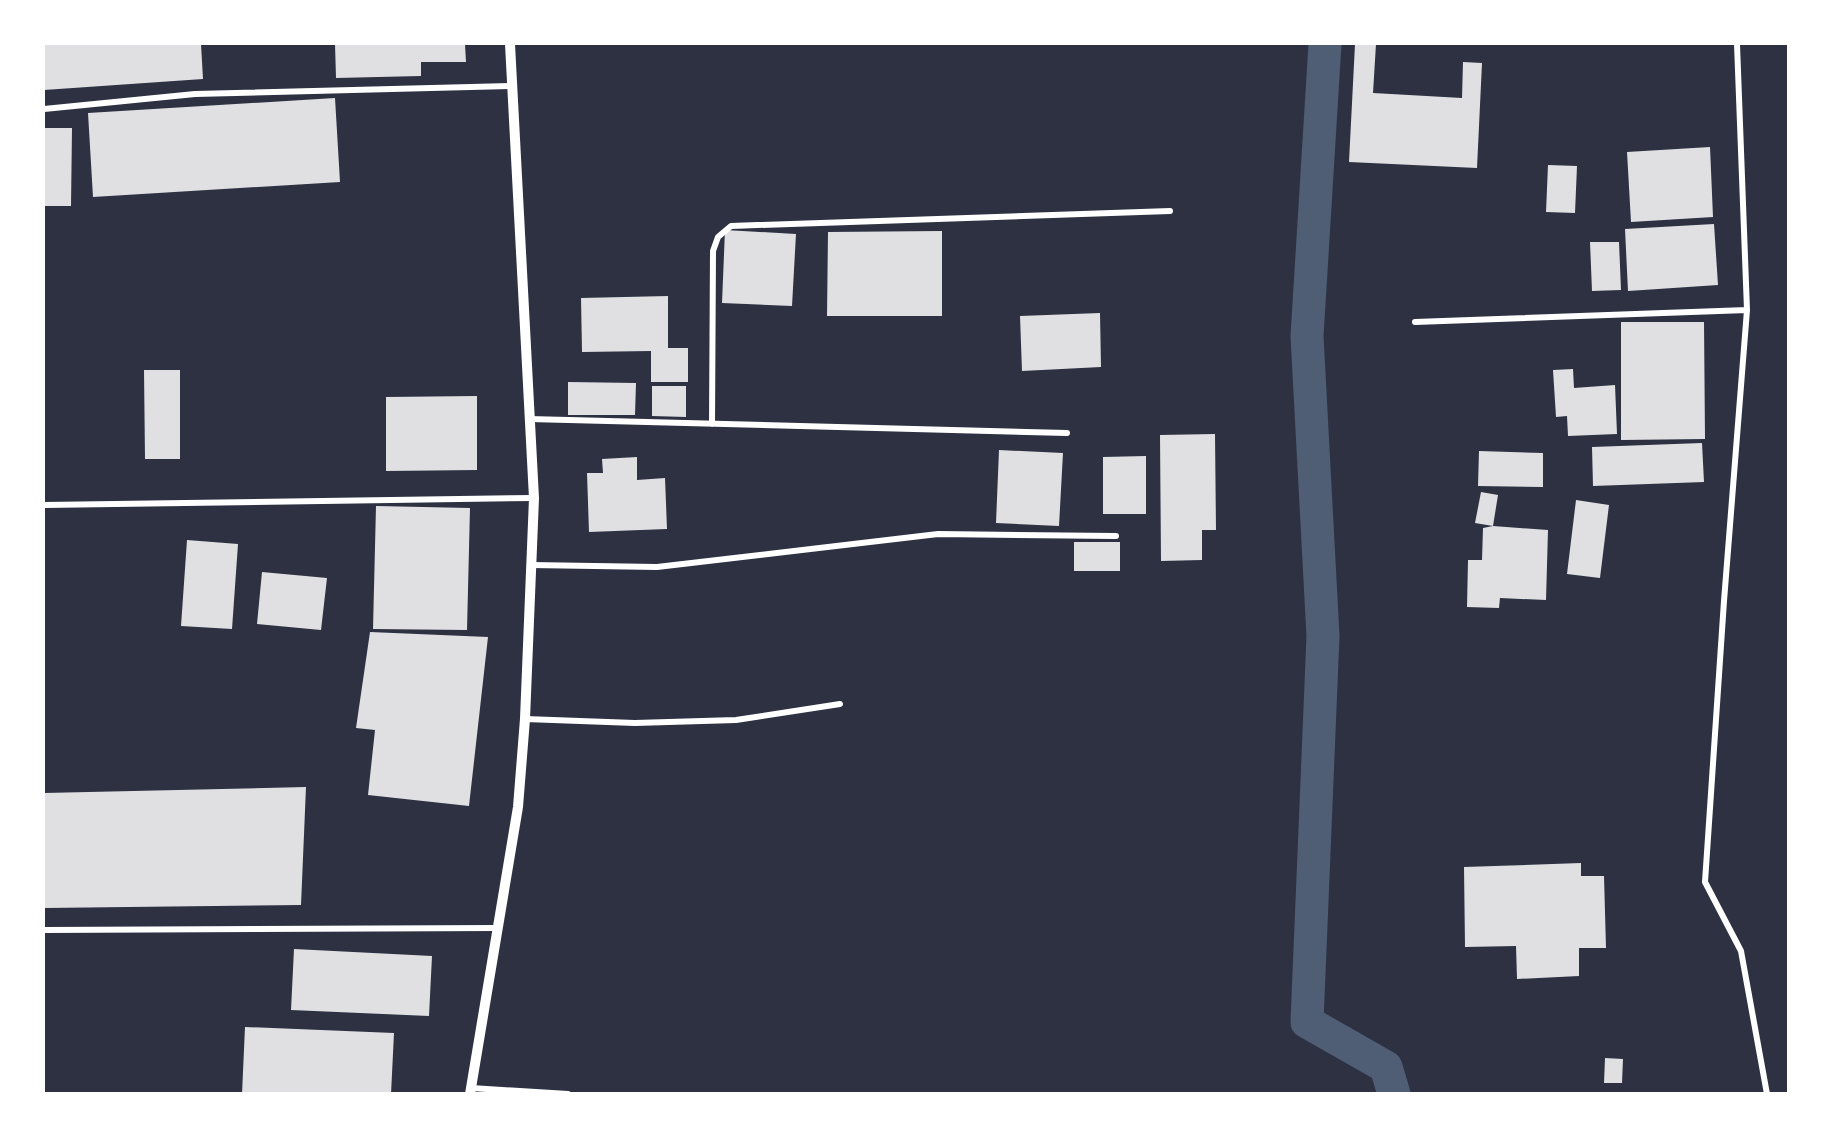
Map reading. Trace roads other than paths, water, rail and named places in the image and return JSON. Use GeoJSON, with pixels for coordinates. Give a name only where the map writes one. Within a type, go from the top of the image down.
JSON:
{"type":"FeatureCollection","features":[{"type":"Feature","properties":{"kind":"street"},"geometry":{"type":"LineString","coordinates":[[510,44],[534,498],[525,719],[518,807],[471,1091],[568,1094]]}},
{"type":"Feature","properties":{"kind":"street"},"geometry":{"type":"LineString","coordinates":[[1737,44],[1747,310],[1705,882],[1741,951],[1767,1094]]}},
{"type":"Feature","properties":{"kind":"street"},"geometry":{"type":"LineString","coordinates":[[44,109],[195,94],[514,86]]}},
{"type":"Feature","properties":{"kind":"street"},"geometry":{"type":"LineString","coordinates":[[712,424],[713,251],[718,237],[731,225],[1170,211]]}},
{"type":"Feature","properties":{"kind":"street"},"geometry":{"type":"LineString","coordinates":[[1415,322],[1747,310]]}},
{"type":"Feature","properties":{"kind":"street"},"geometry":{"type":"LineString","coordinates":[[529,419],[1067,433]]}},
{"type":"Feature","properties":{"kind":"street"},"geometry":{"type":"LineString","coordinates":[[44,505],[534,498]]}},
{"type":"Feature","properties":{"kind":"street"},"geometry":{"type":"LineString","coordinates":[[531,565],[657,567],[938,534],[1116,536]]}},
{"type":"Feature","properties":{"kind":"street"},"geometry":{"type":"LineString","coordinates":[[525,719],[635,723],[736,720],[840,704]]}},
{"type":"Feature","properties":{"kind":"street"},"geometry":{"type":"LineString","coordinates":[[44,930],[498,928]]}},
{"type":"Feature","properties":{"kind":"waterway"},"geometry":{"type":"LineString","coordinates":[[1325,44],[1307,336],[1323,636],[1307,1022],[1386,1067],[1394,1094]]}}]}
